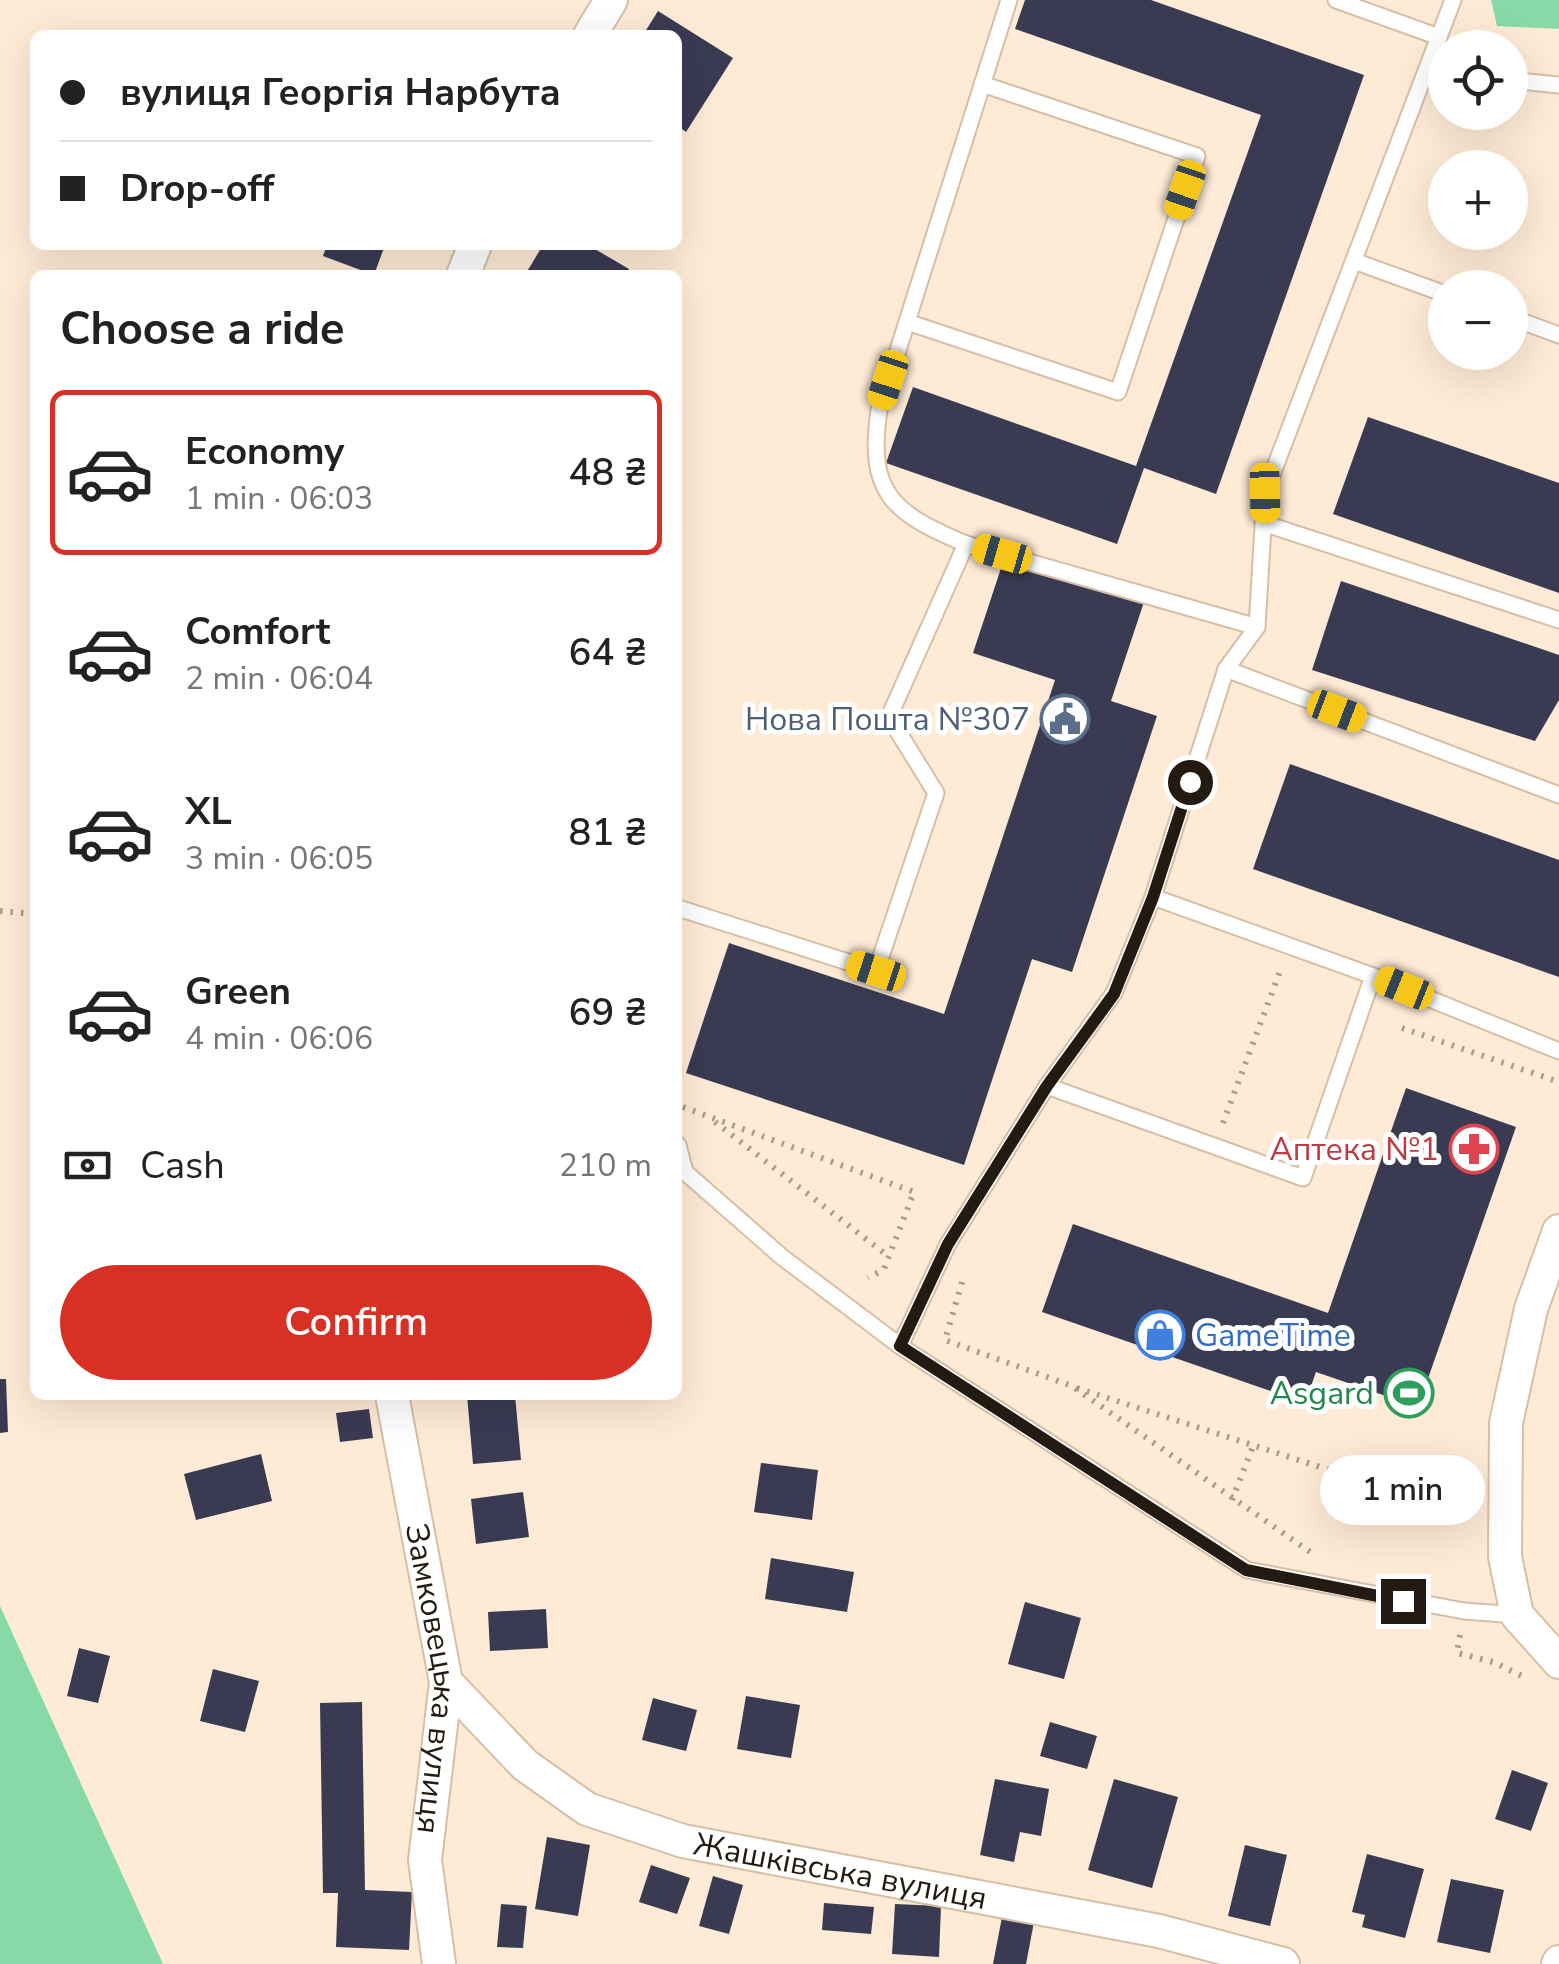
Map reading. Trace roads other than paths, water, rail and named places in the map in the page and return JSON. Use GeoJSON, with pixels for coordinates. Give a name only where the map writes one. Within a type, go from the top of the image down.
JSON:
{"type":"FeatureCollection","features":[{"type":"Feature","properties":{"kind":"street"},"geometry":{"type":"LineString","coordinates":[[593,30],[610,0]]}},
{"type":"Feature","properties":{"kind":"street"},"geometry":{"type":"LineString","coordinates":[[1559,1231],[1531,1309],[1506,1423],[1504,1558],[1517,1615],[1559,1662]]}},
{"type":"Feature","properties":{"kind":"street","name":"Замковецька вулиця"},"geometry":{"type":"LineString","coordinates":[[393,1400],[446,1682],[425,1860],[439,1964]]}},
{"type":"Feature","properties":{"kind":"street","name":"Жашківська вулиця"},"geometry":{"type":"LineString","coordinates":[[446,1682],[524,1765],[587,1809],[667,1836],[855,1876],[1159,1932],[1283,1964]]}},
{"type":"Feature","properties":{"kind":"lane"},"geometry":{"type":"LineString","coordinates":[[1009,0],[879,410],[874,443],[877,478],[892,503],[920,524],[966,544],[1256,626]]}},
{"type":"Feature","properties":{"kind":"lane"},"geometry":{"type":"LineString","coordinates":[[1336,0],[1428,32]]}},
{"type":"Feature","properties":{"kind":"lane"},"geometry":{"type":"LineString","coordinates":[[1441,30],[1453,0]]}},
{"type":"Feature","properties":{"kind":"lane"},"geometry":{"type":"LineString","coordinates":[[900,1346],[948,1244],[1047,1086],[1114,994],[1153,897],[1226,668],[1256,626],[1266,524],[1265,493],[1428,66]]}},
{"type":"Feature","properties":{"kind":"lane"},"geometry":{"type":"LineString","coordinates":[[1528,81],[1559,84]]}},
{"type":"Feature","properties":{"kind":"lane"},"geometry":{"type":"LineString","coordinates":[[907,322],[1118,392],[1196,156],[982,84]]}},
{"type":"Feature","properties":{"kind":"lane"},"geometry":{"type":"LineString","coordinates":[[1354,261],[1428,288]]}},
{"type":"Feature","properties":{"kind":"lane"},"geometry":{"type":"LineString","coordinates":[[1528,324],[1559,335]]}},
{"type":"Feature","properties":{"kind":"lane"},"geometry":{"type":"LineString","coordinates":[[1266,524],[1559,620]]}},
{"type":"Feature","properties":{"kind":"lane"},"geometry":{"type":"LineString","coordinates":[[682,909],[876,971],[936,793],[889,717],[966,544]]}},
{"type":"Feature","properties":{"kind":"lane"},"geometry":{"type":"LineString","coordinates":[[1226,668],[1559,795]]}},
{"type":"Feature","properties":{"kind":"lane"},"geometry":{"type":"LineString","coordinates":[[1153,897],[1373,976],[1559,1051]]}},
{"type":"Feature","properties":{"kind":"lane"},"geometry":{"type":"LineString","coordinates":[[1047,1086],[1303,1178],[1373,976]]}},
{"type":"Feature","properties":{"kind":"lane"},"geometry":{"type":"LineString","coordinates":[[682,1160],[685,1172],[782,1257],[900,1346],[1246,1570],[1427,1605],[1517,1615]]}},
{"type":"Feature","properties":{"kind":"place","name":"Нова Пошта №307"},"geometry":{"type":"Point","coordinates":[1065,719]}},
{"type":"Feature","properties":{"kind":"place","name":"Аптека №1"},"geometry":{"type":"Point","coordinates":[1474,1149]}},
{"type":"Feature","properties":{"kind":"place","name":"GameTime"},"geometry":{"type":"Point","coordinates":[1160,1335]}},
{"type":"Feature","properties":{"kind":"place","name":"Asgard"},"geometry":{"type":"Point","coordinates":[1409,1393]}}]}
